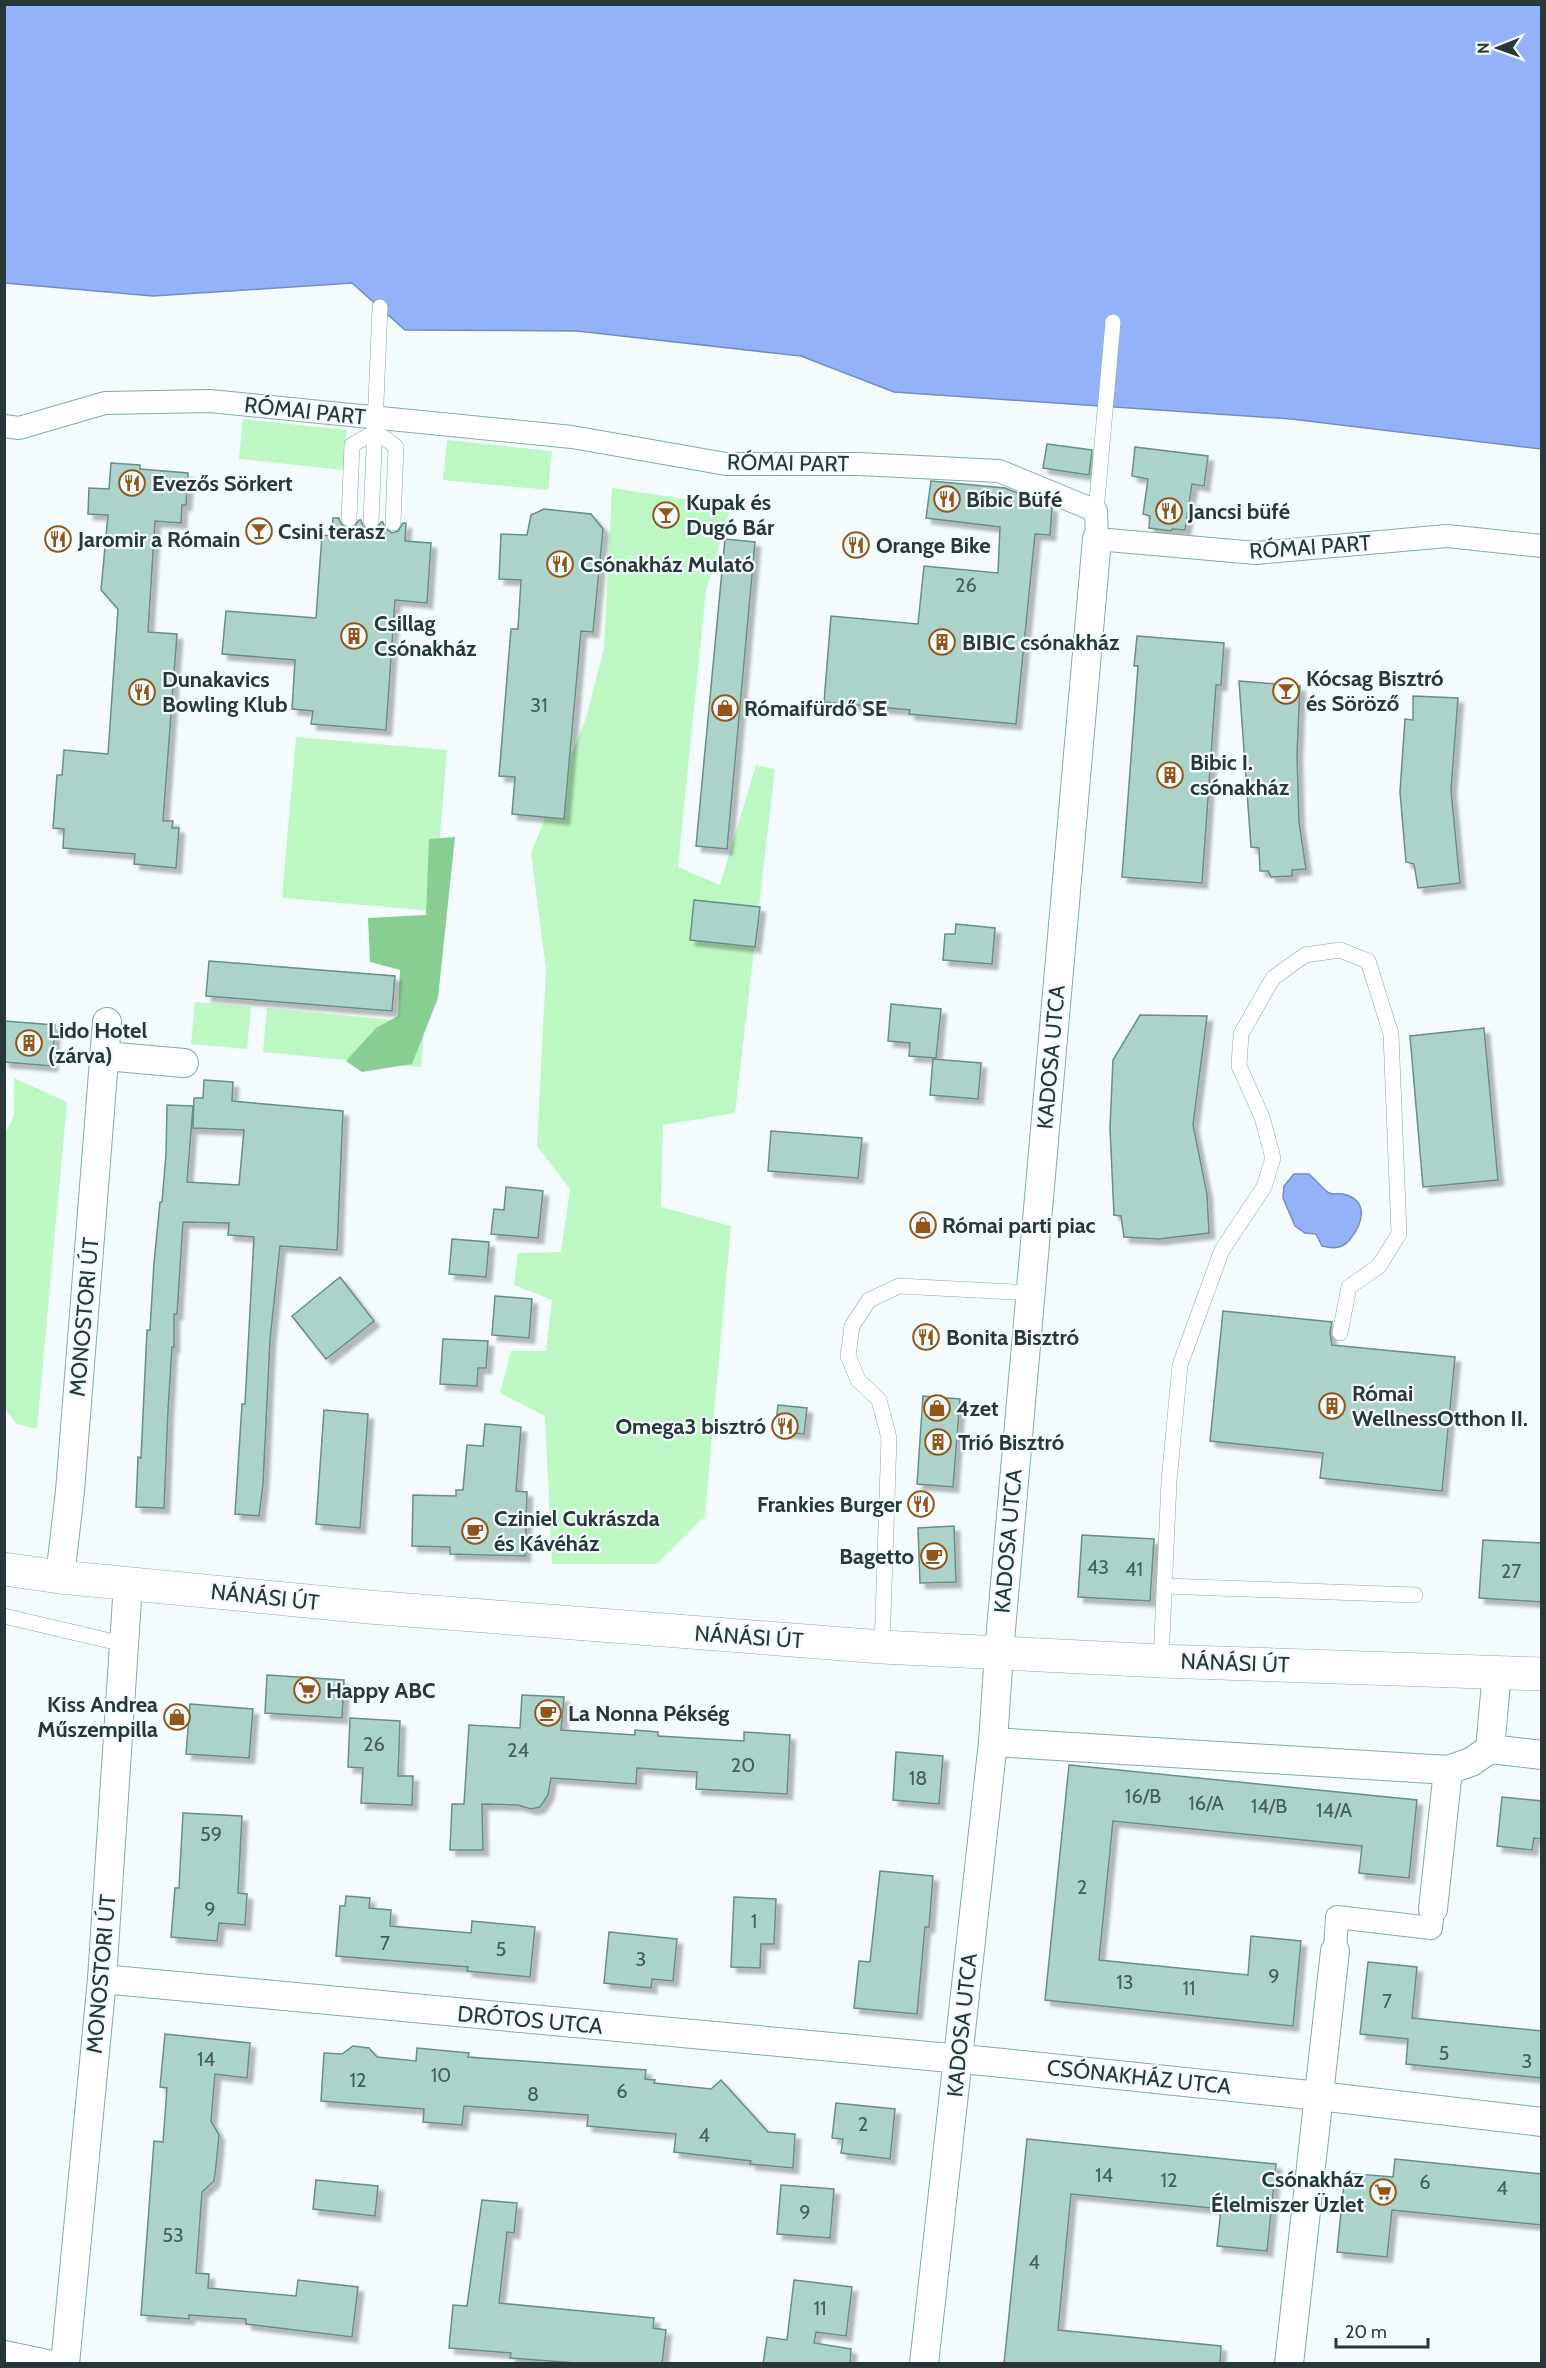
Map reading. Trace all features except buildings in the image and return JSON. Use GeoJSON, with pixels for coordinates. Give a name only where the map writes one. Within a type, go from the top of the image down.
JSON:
{"type":"FeatureCollection","features":[{"type":"Feature","properties":{"kind":"street","name":"RÓMAI PART"},"geometry":{"type":"LineString","coordinates":[[4,426],[19,428],[105,403],[210,401],[377,425],[572,436],[726,464],[859,464],[999,471],[1096,525],[1256,553],[1447,536],[1542,546]]}},
{"type":"Feature","properties":{"kind":"street","name":"KADOSA UTCA"},"geometry":{"type":"LineString","coordinates":[[924,2364],[993,1742],[1096,525]]}},
{"type":"Feature","properties":{"kind":"street","name":"MONOSTORI ÚT"},"geometry":{"type":"LineString","coordinates":[[60,1577],[71,1479],[107,1022]]}},
{"type":"Feature","properties":{"kind":"street"},"geometry":{"type":"LineString","coordinates":[[105,1056],[184,1063]]}},
{"type":"Feature","properties":{"kind":"street","name":"NÁNÁSI ÚT"},"geometry":{"type":"LineString","coordinates":[[4,1569],[60,1577],[381,1608],[882,1647],[1161,1661],[1542,1674]]}},
{"type":"Feature","properties":{"kind":"street","name":"MONOSTORI ÚT"},"geometry":{"type":"LineString","coordinates":[[65,2364],[102,1979],[128,1584]]}},
{"type":"Feature","properties":{"kind":"street"},"geometry":{"type":"LineString","coordinates":[[1490,1749],[1497,1672]]}},
{"type":"Feature","properties":{"kind":"street"},"geometry":{"type":"LineString","coordinates":[[993,1742],[1448,1770],[1471,1762],[1490,1749],[1542,1755]]}},
{"type":"Feature","properties":{"kind":"street"},"geometry":{"type":"LineString","coordinates":[[1289,2364],[1337,1917],[1431,1928],[1448,1770]]}},
{"type":"Feature","properties":{"kind":"street","name":"DRÓTOS UTCA"},"geometry":{"type":"LineString","coordinates":[[102,1979],[958,2060]]}},
{"type":"Feature","properties":{"kind":"street","name":"CSÓNAKHÁZ UTCA"},"geometry":{"type":"LineString","coordinates":[[958,2060],[1319,2096],[1542,2122]]}},
{"type":"Feature","properties":{"kind":"street"},"geometry":{"type":"LineString","coordinates":[[4,2355],[47,2364]]}},
{"type":"Feature","properties":{"kind":"lane"},"geometry":{"type":"LineString","coordinates":[[371,521],[383,310]]}},
{"type":"Feature","properties":{"kind":"lane"},"geometry":{"type":"LineString","coordinates":[[1096,525],[1113,322]]}},
{"type":"Feature","properties":{"kind":"lane"},"geometry":{"type":"LineString","coordinates":[[377,425],[378,505]]}},
{"type":"Feature","properties":{"kind":"lane"},"geometry":{"type":"LineString","coordinates":[[349,519],[352,444],[377,425]]}},
{"type":"Feature","properties":{"kind":"lane"},"geometry":{"type":"LineString","coordinates":[[377,425],[396,447],[393,523]]}},
{"type":"Feature","properties":{"kind":"lane"},"geometry":{"type":"LineString","coordinates":[[1161,1661],[1169,1481],[1179,1365],[1222,1250],[1264,1187],[1273,1158],[1262,1117],[1239,1066],[1241,1034],[1273,978],[1305,955],[1340,950],[1368,961],[1391,1034],[1399,1234],[1379,1266],[1349,1287],[1340,1333]]}},
{"type":"Feature","properties":{"kind":"lane"},"geometry":{"type":"LineString","coordinates":[[882,1647],[889,1438],[879,1400],[858,1380],[848,1356],[852,1326],[868,1300],[899,1286],[1030,1293]]}},
{"type":"Feature","properties":{"kind":"lane"},"geometry":{"type":"LineString","coordinates":[[1164,1586],[1415,1595]]}},
{"type":"Feature","properties":{"kind":"lane"},"geometry":{"type":"LineString","coordinates":[[4,1616],[123,1644]]}},
{"type":"Feature","properties":{"kind":"green space"},"geometry":{"type":"Polygon","coordinates":[[[243,419],[347,430],[343,470],[239,459],[243,419]]]}},
{"type":"Feature","properties":{"kind":"green space"},"geometry":{"type":"Polygon","coordinates":[[[447,440],[552,451],[548,490],[443,480],[447,440]]]}},
{"type":"Feature","properties":{"kind":"green space"},"geometry":{"type":"Polygon","coordinates":[[[612,488],[731,506],[706,591],[678,867],[720,885],[756,765],[775,769],[735,1113],[663,1125],[661,1207],[731,1226],[705,1516],[657,1564],[552,1564],[545,1416],[500,1393],[511,1351],[546,1351],[552,1300],[514,1285],[518,1253],[561,1252],[570,1189],[537,1146],[546,969],[531,853],[586,718],[604,648],[612,488]]]}},
{"type":"Feature","properties":{"kind":"green space"},"geometry":{"type":"Polygon","coordinates":[[[296,737],[447,750],[434,911],[282,898],[296,737]]]}},
{"type":"Feature","properties":{"kind":"green space"},"geometry":{"type":"Polygon","coordinates":[[[455,837],[438,998],[412,1064],[362,1072],[346,1061],[376,1028],[398,1016],[400,970],[370,962],[368,918],[426,915],[429,839],[455,837]]]}},
{"type":"Feature","properties":{"kind":"green space"},"geometry":{"type":"Polygon","coordinates":[[[195,1002],[251,1007],[247,1049],[191,1044],[195,1002]]]}},
{"type":"Feature","properties":{"kind":"green space"},"geometry":{"type":"Polygon","coordinates":[[[267,1008],[425,1023],[421,1067],[263,1052],[267,1008]]]}},
{"type":"Feature","properties":{"kind":"green space"},"geometry":{"type":"Polygon","coordinates":[[[14,1078],[67,1102],[37,1429],[17,1424],[5,1409],[4,1135],[14,1116],[14,1078]]]}},
{"type":"Feature","properties":{"kind":"water"},"geometry":{"type":"Polygon","coordinates":[[[4,5],[1541,5],[1541,449],[1291,419],[894,392],[801,356],[577,331],[405,330],[352,283],[153,296],[5,283],[4,5]]]}},
{"type":"Feature","properties":{"kind":"water"},"geometry":{"type":"Polygon","coordinates":[[[1294,1174],[1309,1174],[1329,1193],[1343,1194],[1357,1201],[1361,1219],[1348,1242],[1334,1248],[1322,1246],[1316,1234],[1305,1233],[1295,1226],[1283,1198],[1284,1186],[1294,1174]]]}},
{"type":"Feature","properties":{"kind":"place","name":"Evezős Sörkert"},"geometry":{"type":"Point","coordinates":[132,483]}},
{"type":"Feature","properties":{"kind":"place","name":"Bíbic Büfé"},"geometry":{"type":"Point","coordinates":[947,499]}},
{"type":"Feature","properties":{"kind":"place","name":"Jancsi büfé"},"geometry":{"type":"Point","coordinates":[1169,511]}},
{"type":"Feature","properties":{"kind":"place","name":"Kupak és Dugó Bár"},"geometry":{"type":"Point","coordinates":[666,515]}},
{"type":"Feature","properties":{"kind":"place","name":"Csini terasz"},"geometry":{"type":"Point","coordinates":[259,531]}},
{"type":"Feature","properties":{"kind":"place","name":"Jaromir a Rómain"},"geometry":{"type":"Point","coordinates":[58,539]}},
{"type":"Feature","properties":{"kind":"place","name":"Orange Bike"},"geometry":{"type":"Point","coordinates":[856,545]}},
{"type":"Feature","properties":{"kind":"place","name":"Csónakház Mulató"},"geometry":{"type":"Point","coordinates":[560,564]}},
{"type":"Feature","properties":{"kind":"place","name":"Csillag Csónakház"},"geometry":{"type":"Point","coordinates":[354,636]}},
{"type":"Feature","properties":{"kind":"place","name":"BIBIC csónakház"},"geometry":{"type":"Point","coordinates":[942,642]}},
{"type":"Feature","properties":{"kind":"place","name":"Kócsag Bisztró és Söröző"},"geometry":{"type":"Point","coordinates":[1286,691]}},
{"type":"Feature","properties":{"kind":"place","name":"Dunakavics Bowling Klub"},"geometry":{"type":"Point","coordinates":[142,692]}},
{"type":"Feature","properties":{"kind":"place","name":"Rómaifürdő SE"},"geometry":{"type":"Point","coordinates":[725,708]}},
{"type":"Feature","properties":{"kind":"place","name":"Bibic I. csónakház"},"geometry":{"type":"Point","coordinates":[1170,775]}},
{"type":"Feature","properties":{"kind":"place","name":"Lido Hotel (zárva)"},"geometry":{"type":"Point","coordinates":[29,1043]}},
{"type":"Feature","properties":{"kind":"place","name":"Római parti piac"},"geometry":{"type":"Point","coordinates":[923,1225]}},
{"type":"Feature","properties":{"kind":"place","name":"Bonita Bisztró"},"geometry":{"type":"Point","coordinates":[926,1337]}},
{"type":"Feature","properties":{"kind":"place","name":"Római WellnessOtthon II."},"geometry":{"type":"Point","coordinates":[1332,1406]}},
{"type":"Feature","properties":{"kind":"place","name":"4zet"},"geometry":{"type":"Point","coordinates":[937,1408]}},
{"type":"Feature","properties":{"kind":"place","name":"Omega3 bisztró"},"geometry":{"type":"Point","coordinates":[785,1426]}},
{"type":"Feature","properties":{"kind":"place","name":"Trió Bisztró"},"geometry":{"type":"Point","coordinates":[938,1442]}},
{"type":"Feature","properties":{"kind":"place","name":"Frankies Burger"},"geometry":{"type":"Point","coordinates":[921,1504]}},
{"type":"Feature","properties":{"kind":"place","name":"Cziniel Cukrászda és Kávéház"},"geometry":{"type":"Point","coordinates":[475,1531]}},
{"type":"Feature","properties":{"kind":"place","name":"Bagetto"},"geometry":{"type":"Point","coordinates":[934,1556]}},
{"type":"Feature","properties":{"kind":"place","name":"Happy ABC"},"geometry":{"type":"Point","coordinates":[307,1690]}},
{"type":"Feature","properties":{"kind":"place","name":"La Nonna Pékség"},"geometry":{"type":"Point","coordinates":[548,1713]}},
{"type":"Feature","properties":{"kind":"place","name":"Kiss Andrea Műszempilla"},"geometry":{"type":"Point","coordinates":[177,1717]}},
{"type":"Feature","properties":{"kind":"place","name":"Csónakház Élelmiszer Üzlet"},"geometry":{"type":"Point","coordinates":[1383,2192]}}]}
